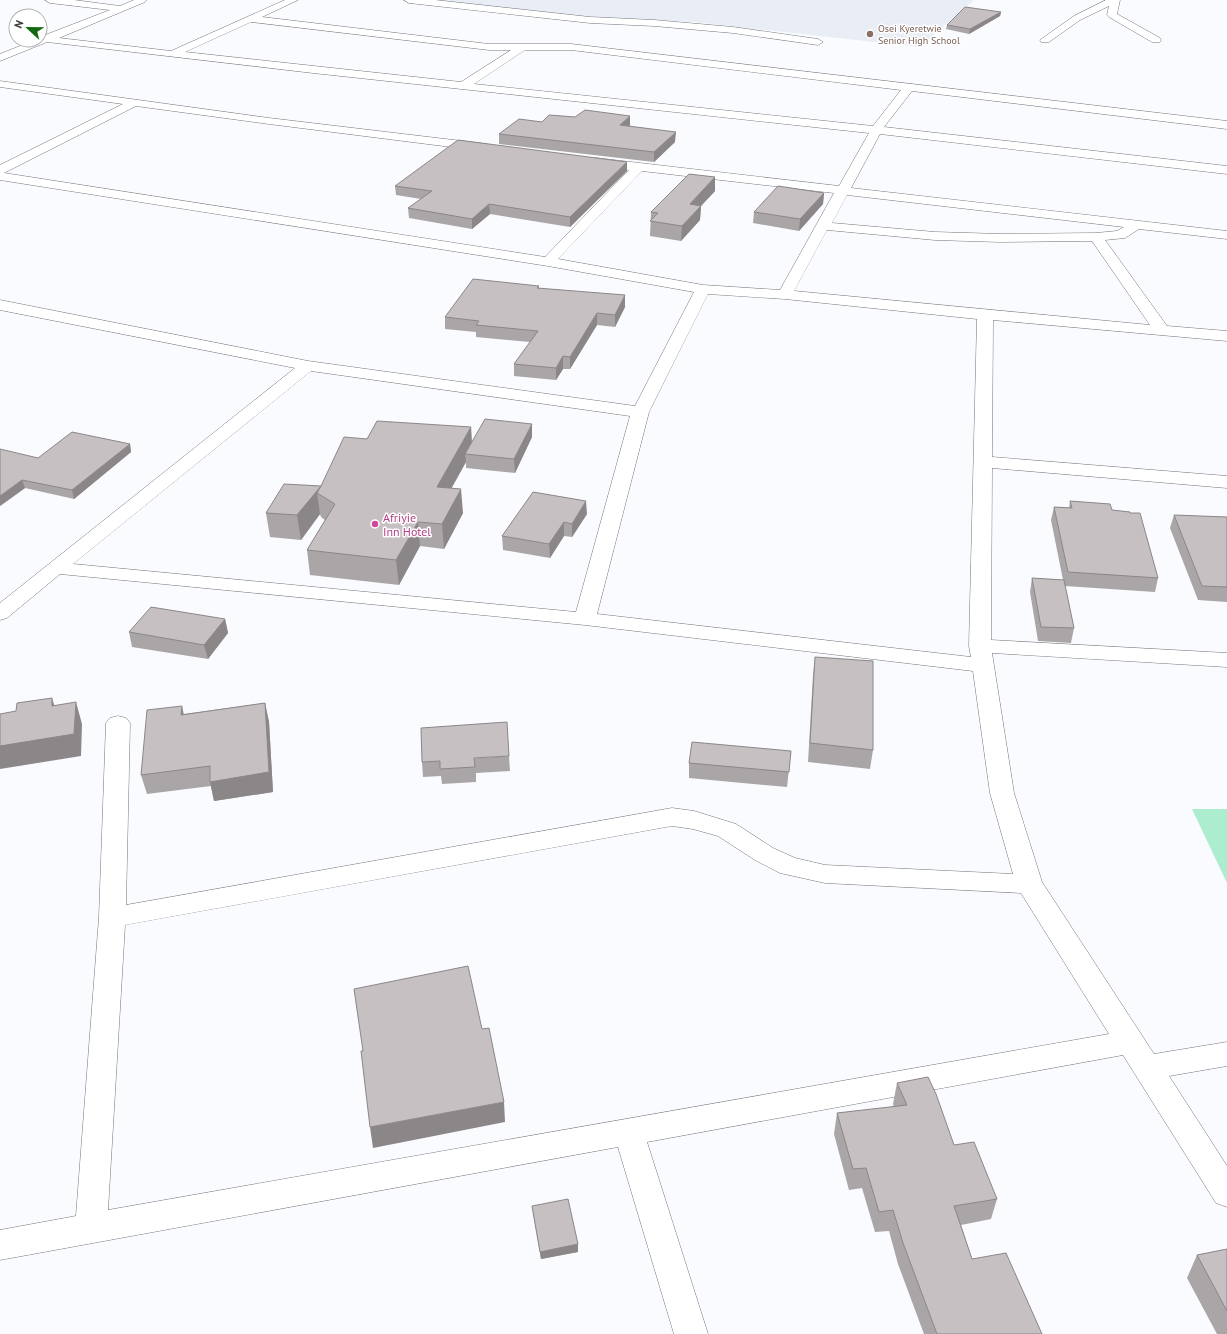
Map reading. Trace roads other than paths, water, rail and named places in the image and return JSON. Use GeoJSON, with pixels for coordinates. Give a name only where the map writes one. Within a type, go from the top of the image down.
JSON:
{"type":"FeatureCollection","features":[{"type":"Feature","properties":{"kind":"street"},"geometry":{"type":"LineString","coordinates":[[50,0],[122,8]]}},
{"type":"Feature","properties":{"kind":"street"},"geometry":{"type":"LineString","coordinates":[[48,37],[142,0]]}},
{"type":"Feature","properties":{"kind":"street"},"geometry":{"type":"LineString","coordinates":[[174,53],[293,0]]}},
{"type":"Feature","properties":{"kind":"street"},"geometry":{"type":"LineString","coordinates":[[409,0],[590,20],[654,23],[733,30],[818,42]]}},
{"type":"Feature","properties":{"kind":"street"},"geometry":{"type":"LineString","coordinates":[[1114,0],[1112,15],[1156,40]]}},
{"type":"Feature","properties":{"kind":"street"},"geometry":{"type":"LineString","coordinates":[[1045,40],[1077,18],[1114,0]]}},
{"type":"Feature","properties":{"kind":"street"},"geometry":{"type":"LineString","coordinates":[[250,20],[489,47],[571,47],[1227,125]]}},
{"type":"Feature","properties":{"kind":"street"},"geometry":{"type":"LineString","coordinates":[[48,39],[1227,170]]}},
{"type":"Feature","properties":{"kind":"street"},"geometry":{"type":"LineString","coordinates":[[463,86],[523,47]]}},
{"type":"Feature","properties":{"kind":"street"},"geometry":{"type":"LineString","coordinates":[[0,48],[18,50]]}},
{"type":"Feature","properties":{"kind":"street"},"geometry":{"type":"LineString","coordinates":[[0,58],[23,48]]}},
{"type":"Feature","properties":{"kind":"street"},"geometry":{"type":"LineString","coordinates":[[0,84],[497,149]]}},
{"type":"Feature","properties":{"kind":"street"},"geometry":{"type":"LineString","coordinates":[[785,295],[876,130],[908,88]]}},
{"type":"Feature","properties":{"kind":"street"},"geometry":{"type":"LineString","coordinates":[[0,170],[136,102]]}},
{"type":"Feature","properties":{"kind":"street"},"geometry":{"type":"LineString","coordinates":[[584,160],[1227,235]]}},
{"type":"Feature","properties":{"kind":"street"},"geometry":{"type":"LineString","coordinates":[[548,262],[639,167]]}},
{"type":"Feature","properties":{"kind":"street"},"geometry":{"type":"LineString","coordinates":[[0,176],[548,262],[703,289],[785,295],[985,315],[1227,336]]}},
{"type":"Feature","properties":{"kind":"street"},"geometry":{"type":"LineString","coordinates":[[824,226],[935,236],[1096,238],[1120,235],[1139,225]]}},
{"type":"Feature","properties":{"kind":"street"},"geometry":{"type":"LineString","coordinates":[[1096,238],[1162,330]]}},
{"type":"Feature","properties":{"kind":"street"},"geometry":{"type":"LineString","coordinates":[[585,619],[640,412],[703,289]]}},
{"type":"Feature","properties":{"kind":"street"},"geometry":{"type":"LineString","coordinates":[[0,305],[308,366],[640,412]]}},
{"type":"Feature","properties":{"kind":"street"},"geometry":{"type":"LineString","coordinates":[[985,315],[982,462],[982,656],[1002,793],[1029,884],[1227,1194]]}},
{"type":"Feature","properties":{"kind":"street"},"geometry":{"type":"LineString","coordinates":[[0,614],[55,568],[308,366]]}},
{"type":"Feature","properties":{"kind":"street"},"geometry":{"type":"LineString","coordinates":[[982,462],[1227,482]]}},
{"type":"Feature","properties":{"kind":"street"},"geometry":{"type":"LineString","coordinates":[[55,568],[982,656],[1227,660]]}},
{"type":"Feature","properties":{"kind":"street"},"geometry":{"type":"LineString","coordinates":[[91,1228],[112,917],[118,723]]}},
{"type":"Feature","properties":{"kind":"street"},"geometry":{"type":"LineString","coordinates":[[112,917],[672,817],[694,820],[727,830],[764,854],[789,866],[826,874],[1029,884]]}},
{"type":"Feature","properties":{"kind":"street"},"geometry":{"type":"LineString","coordinates":[[0,1245],[1130,1042]]}},
{"type":"Feature","properties":{"kind":"street"},"geometry":{"type":"LineString","coordinates":[[1147,1068],[1227,1054]]}},
{"type":"Feature","properties":{"kind":"street"},"geometry":{"type":"LineString","coordinates":[[629,1132],[691,1334]]}},
{"type":"Feature","properties":{"kind":"place","name":"Osei Kyeretwie Senior High School"},"geometry":{"type":"Point","coordinates":[870,34]}},
{"type":"Feature","properties":{"kind":"place","name":"Afriyie Inn Hotel"},"geometry":{"type":"Point","coordinates":[375,524]}}]}
